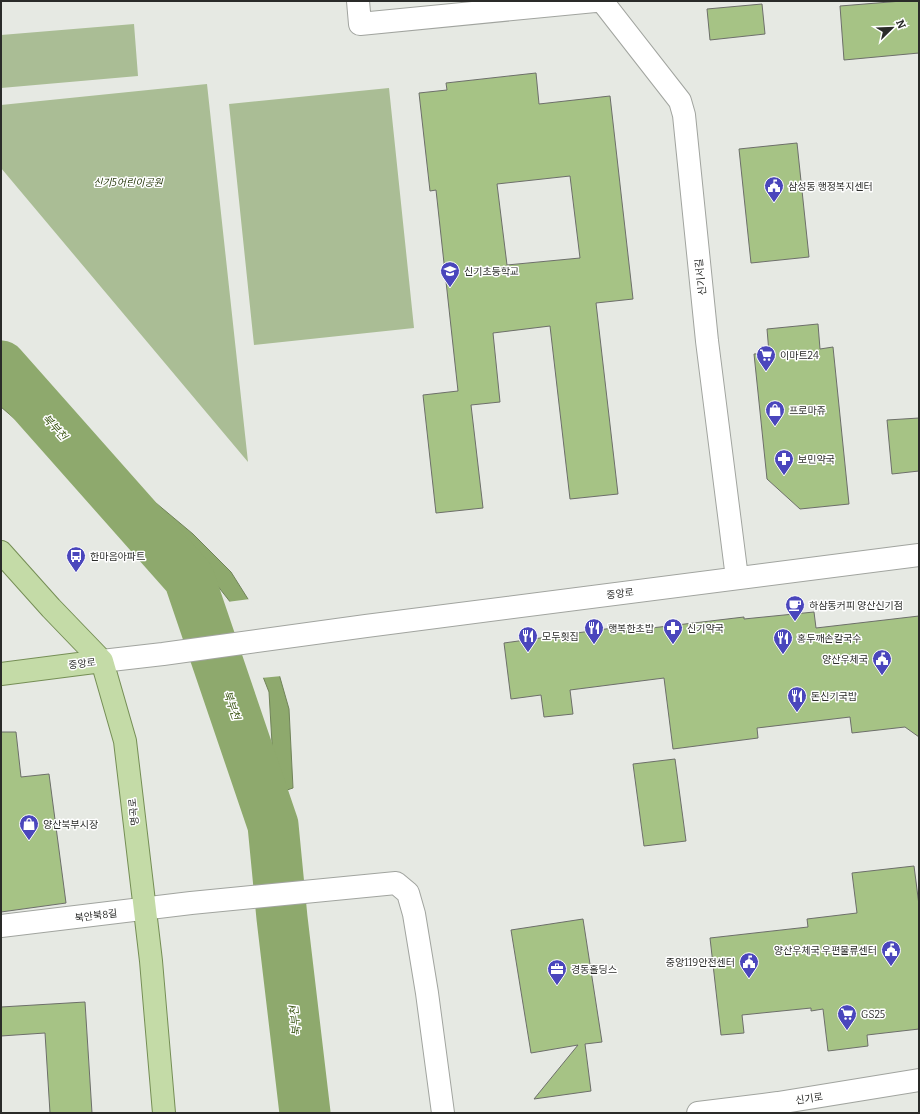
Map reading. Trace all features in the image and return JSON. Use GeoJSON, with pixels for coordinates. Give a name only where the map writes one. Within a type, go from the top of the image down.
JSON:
{"type":"FeatureCollection","features":[{"type":"Feature","properties":{"kind":"main road","name":"명곡로"},"geometry":{"type":"LineString","coordinates":[[1,552],[51,608],[102,661],[125,741],[151,961],[164,1113]]}},
{"type":"Feature","properties":{"kind":"main road","name":"중앙로"},"geometry":{"type":"LineString","coordinates":[[1,674],[102,661]]}},
{"type":"Feature","properties":{"kind":"street"},"geometry":{"type":"LineString","coordinates":[[358,1],[360,24],[595,1]]}},
{"type":"Feature","properties":{"kind":"street","name":"신기서길"},"geometry":{"type":"LineString","coordinates":[[602,1],[680,101],[684,115],[707,341],[737,578]]}},
{"type":"Feature","properties":{"kind":"street","name":"중앙로"},"geometry":{"type":"LineString","coordinates":[[102,661],[919,555]]}},
{"type":"Feature","properties":{"kind":"street","name":"북안북8길"},"geometry":{"type":"LineString","coordinates":[[1,926],[191,903],[396,884],[408,893],[414,914],[444,1113]]}},
{"type":"Feature","properties":{"kind":"street","name":"신기로"},"geometry":{"type":"LineString","coordinates":[[698,1113],[779,1108],[919,1080]]}},
{"type":"Feature","properties":{"kind":"green space"},"geometry":{"type":"Polygon","coordinates":[[[134,24],[138,76],[1,88],[1,35],[134,24]]]}},
{"type":"Feature","properties":{"kind":"green space","name":"신기5어린이공원"},"geometry":{"type":"Polygon","coordinates":[[[207,84],[248,462],[1,168],[1,105],[207,84]]]}},
{"type":"Feature","properties":{"kind":"green space"},"geometry":{"type":"Polygon","coordinates":[[[389,88],[414,328],[254,345],[229,104],[389,88]]]}},
{"type":"Feature","properties":{"kind":"shaded area"},"geometry":{"type":"Polygon","coordinates":[[[1,381],[57,432],[150,498],[193,534],[231,572],[253,607],[277,667],[289,709],[293,788],[275,794],[269,692],[249,641],[231,603],[166,524],[128,500],[98,489],[1,407],[1,381]]]}},
{"type":"Feature","properties":{"kind":"pier"},"geometry":{"type":"Polygon","coordinates":[[[250,599],[255,606],[282,676],[261,678],[247,642],[227,602],[250,599]]]}},
{"type":"Feature","properties":{"kind":"building"},"geometry":{"type":"Polygon","coordinates":[[[919,1],[919,53],[844,60],[840,6],[919,1]]]}},
{"type":"Feature","properties":{"kind":"building"},"geometry":{"type":"Polygon","coordinates":[[[762,4],[765,34],[710,40],[707,9],[762,4]]]}},
{"type":"Feature","properties":{"kind":"building"},"geometry":{"type":"Polygon","coordinates":[[[536,73],[539,104],[610,96],[633,299],[596,303],[618,494],[570,499],[550,326],[493,333],[500,402],[471,405],[483,508],[436,513],[423,395],[458,391],[436,190],[430,191],[419,93],[447,90],[446,83],[536,73]],[[570,176],[497,184],[507,265],[580,258],[570,176]]]}},
{"type":"Feature","properties":{"kind":"building","name":"삼성동 행정복지센터"},"geometry":{"type":"Polygon","coordinates":[[[797,143],[809,257],[751,263],[739,149],[797,143]]]}},
{"type":"Feature","properties":{"kind":"building"},"geometry":{"type":"Polygon","coordinates":[[[818,324],[820,349],[833,347],[849,504],[800,509],[767,479],[754,354],[769,353],[767,329],[818,324]]]}},
{"type":"Feature","properties":{"kind":"building"},"geometry":{"type":"Polygon","coordinates":[[[919,418],[919,471],[892,474],[887,420],[919,418]]]}},
{"type":"Feature","properties":{"kind":"building"},"geometry":{"type":"Polygon","coordinates":[[[814,612],[816,628],[919,616],[919,737],[905,727],[852,733],[850,717],[757,728],[758,738],[673,749],[664,678],[570,690],[573,714],[544,717],[541,695],[511,699],[504,643],[642,624],[643,629],[744,617],[744,619],[814,612]]]}},
{"type":"Feature","properties":{"kind":"building","name":"양산북부시장"},"geometry":{"type":"Polygon","coordinates":[[[1,732],[16,732],[21,777],[49,774],[66,903],[1,912],[1,732]]]}},
{"type":"Feature","properties":{"kind":"building"},"geometry":{"type":"Polygon","coordinates":[[[675,759],[686,841],[644,846],[633,764],[675,759]]]}},
{"type":"Feature","properties":{"kind":"building"},"geometry":{"type":"Polygon","coordinates":[[[914,866],[919,905],[919,1029],[867,1035],[868,1046],[828,1051],[823,1009],[811,1011],[811,1008],[742,1015],[744,1033],[721,1035],[710,938],[808,927],[807,919],[857,913],[852,873],[914,866]]]}},
{"type":"Feature","properties":{"kind":"building","name":"경동홀딩스"},"geometry":{"type":"Polygon","coordinates":[[[583,919],[602,1042],[585,1044],[591,1091],[534,1099],[578,1045],[531,1053],[511,930],[583,919]]]}},
{"type":"Feature","properties":{"kind":"building"},"geometry":{"type":"Polygon","coordinates":[[[85,1002],[92,1113],[50,1113],[45,1033],[1,1036],[1,1007],[85,1002]]]}},
{"type":"Feature","properties":{"kind":"waterway","name":"북부천"},"geometry":{"type":"LineString","coordinates":[[1,366],[189,578],[273,825],[282,918],[305,1113]]}},
{"type":"Feature","properties":{"kind":"place","name":"삼성동 행정복지센터"},"geometry":{"type":"Point","coordinates":[774,203]}},
{"type":"Feature","properties":{"kind":"place","name":"신기초등학교"},"geometry":{"type":"Point","coordinates":[450,288]}},
{"type":"Feature","properties":{"kind":"place","name":"이마트24"},"geometry":{"type":"Point","coordinates":[766,372]}},
{"type":"Feature","properties":{"kind":"place","name":"프로마쥬"},"geometry":{"type":"Point","coordinates":[775,427]}},
{"type":"Feature","properties":{"kind":"place","name":"보민약국"},"geometry":{"type":"Point","coordinates":[784,476]}},
{"type":"Feature","properties":{"kind":"place","name":"한마음아파트"},"geometry":{"type":"Point","coordinates":[76,573]}},
{"type":"Feature","properties":{"kind":"place","name":"하삼동커피 양산신기점"},"geometry":{"type":"Point","coordinates":[795,622]}},
{"type":"Feature","properties":{"kind":"place","name":"행복한초밥"},"geometry":{"type":"Point","coordinates":[594,645]}},
{"type":"Feature","properties":{"kind":"place","name":"신기약국"},"geometry":{"type":"Point","coordinates":[673,645]}},
{"type":"Feature","properties":{"kind":"place","name":"모두횟집"},"geometry":{"type":"Point","coordinates":[528,653]}},
{"type":"Feature","properties":{"kind":"place","name":"홍두깨손칼국수"},"geometry":{"type":"Point","coordinates":[783,655]}},
{"type":"Feature","properties":{"kind":"place","name":"양산우체국"},"geometry":{"type":"Point","coordinates":[882,676]}},
{"type":"Feature","properties":{"kind":"place","name":"돈신기국밥"},"geometry":{"type":"Point","coordinates":[797,713]}},
{"type":"Feature","properties":{"kind":"place","name":"양산북부시장"},"geometry":{"type":"Point","coordinates":[29,841]}},
{"type":"Feature","properties":{"kind":"place","name":"양산우체국 우편물류센터"},"geometry":{"type":"Point","coordinates":[891,967]}},
{"type":"Feature","properties":{"kind":"place","name":"중앙119안전센터"},"geometry":{"type":"Point","coordinates":[749,979]}},
{"type":"Feature","properties":{"kind":"place","name":"경동홀딩스"},"geometry":{"type":"Point","coordinates":[557,986]}},
{"type":"Feature","properties":{"kind":"place","name":"GS25"},"geometry":{"type":"Point","coordinates":[847,1031]}}]}
